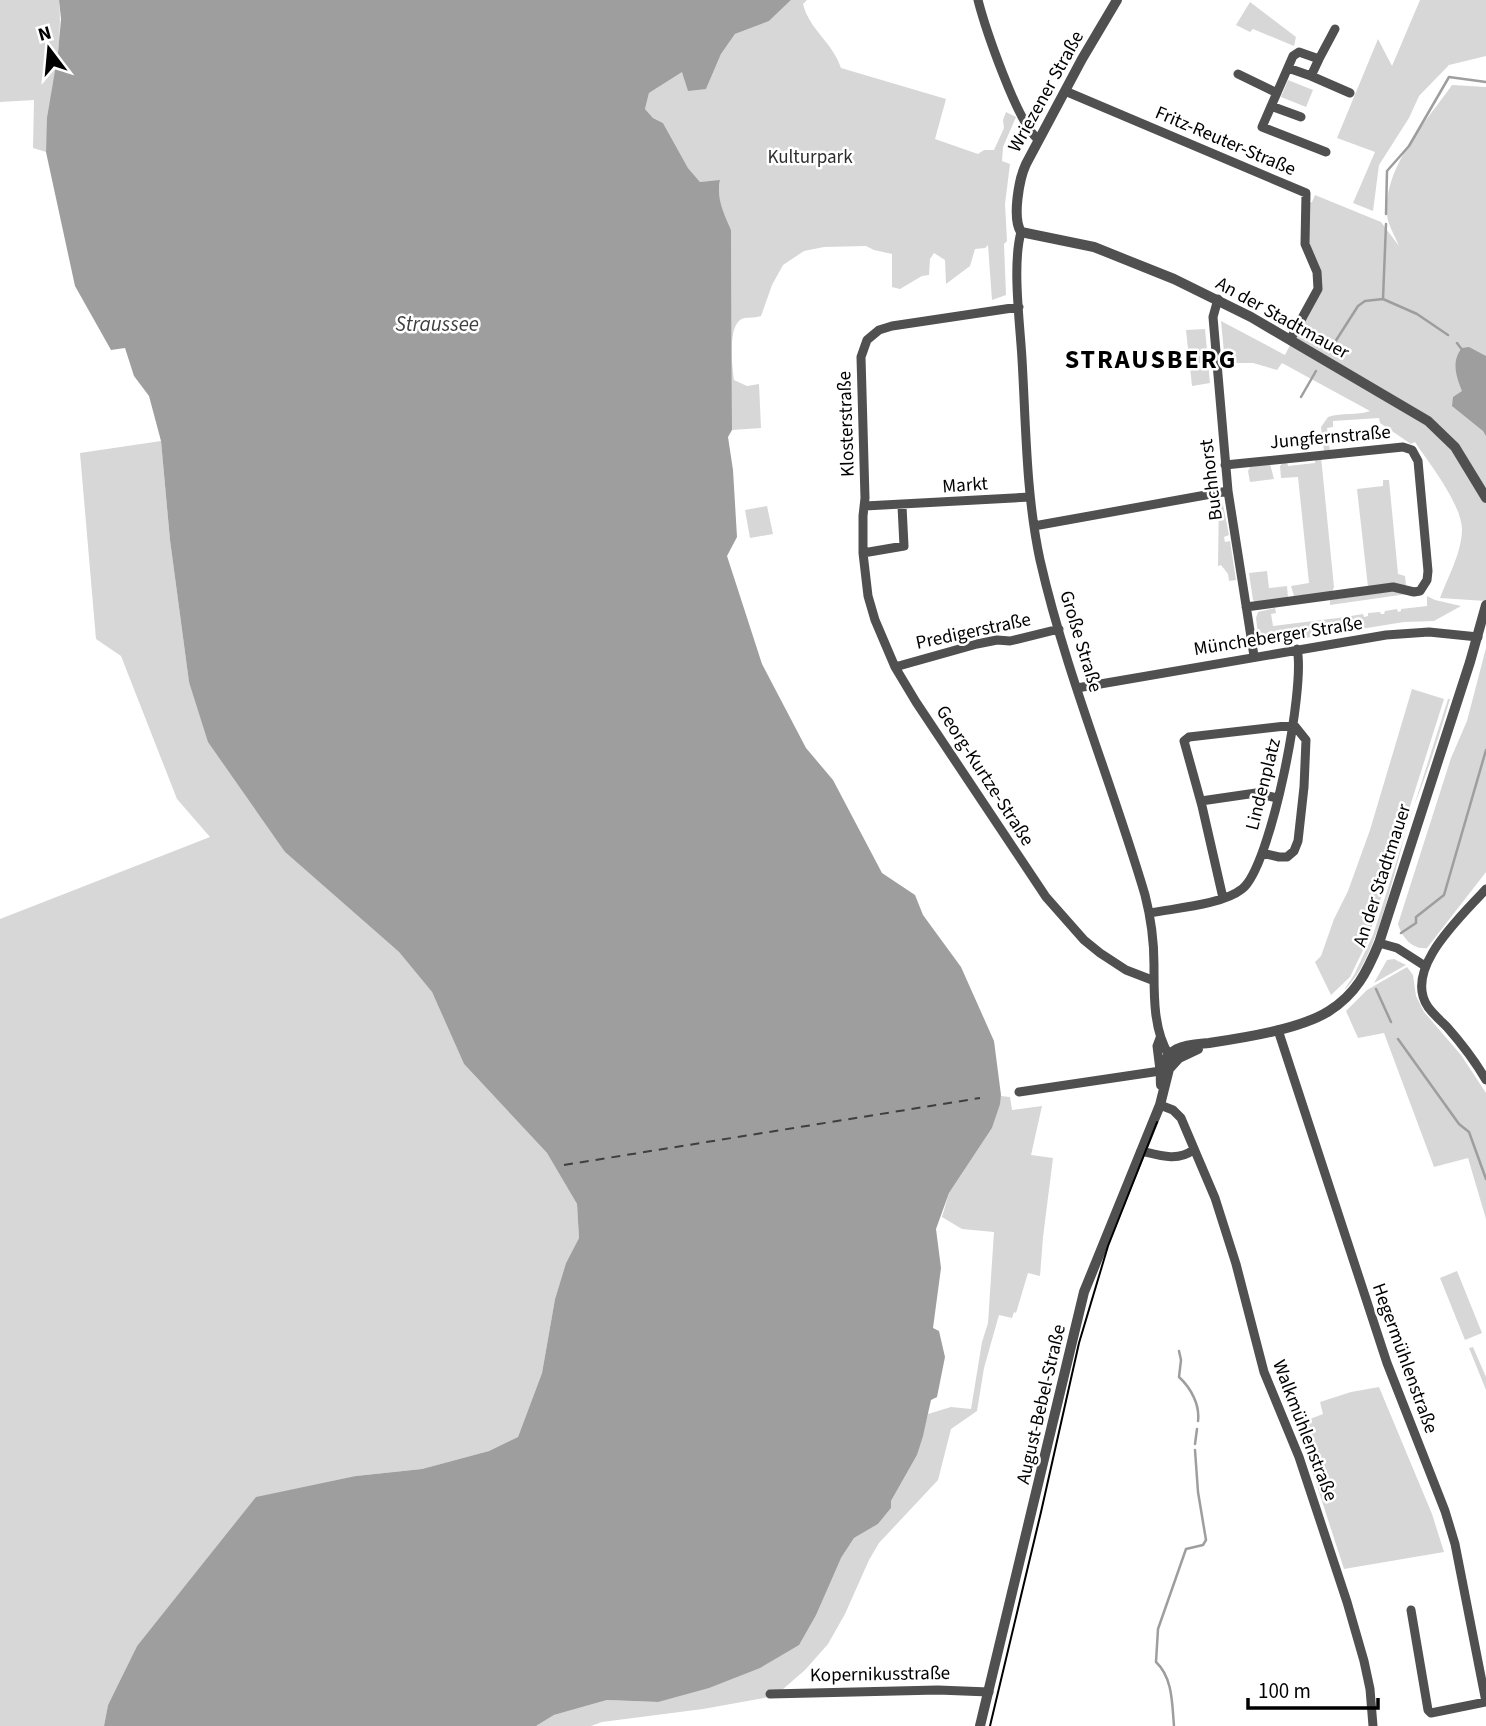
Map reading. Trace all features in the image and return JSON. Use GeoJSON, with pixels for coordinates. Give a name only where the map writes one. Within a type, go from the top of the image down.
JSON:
{"type":"FeatureCollection","features":[{"type":"Feature","properties":{"kind":"street"},"geometry":{"type":"LineString","coordinates":[[978,0],[990,41],[1025,124],[1038,139]]}},
{"type":"Feature","properties":{"kind":"street","name":"Wriezener Straße"},"geometry":{"type":"LineString","coordinates":[[1017,245],[1021,232],[1017,227],[1021,175],[1038,139],[1118,0]]}},
{"type":"Feature","properties":{"kind":"street"},"geometry":{"type":"LineString","coordinates":[[1311,76],[1335,29]]}},
{"type":"Feature","properties":{"kind":"street"},"geometry":{"type":"LineString","coordinates":[[1319,59],[1299,52],[1293,56],[1262,127],[1326,152]]}},
{"type":"Feature","properties":{"kind":"street"},"geometry":{"type":"LineString","coordinates":[[1288,68],[1350,93]]}},
{"type":"Feature","properties":{"kind":"street"},"geometry":{"type":"LineString","coordinates":[[1238,74],[1277,93]]}},
{"type":"Feature","properties":{"kind":"street","name":"Fritz-Reuter-Straße"},"geometry":{"type":"LineString","coordinates":[[1065,91],[1306,193],[1305,244],[1317,272],[1318,289],[1290,340]]}},
{"type":"Feature","properties":{"kind":"street"},"geometry":{"type":"LineString","coordinates":[[1271,106],[1301,117]]}},
{"type":"Feature","properties":{"kind":"street","name":"An der Stadtmauer"},"geometry":{"type":"LineString","coordinates":[[1021,232],[1094,247],[1218,299],[1290,340],[1428,421],[1455,447],[1486,498]]}},
{"type":"Feature","properties":{"kind":"street","name":"Große Straße"},"geometry":{"type":"LineString","coordinates":[[1017,245],[1030,497],[1040,559],[1077,688],[1139,872],[1150,913],[1153,979],[1160,1038],[1169,1055]]}},
{"type":"Feature","properties":{"kind":"street","name":"Buchhorst"},"geometry":{"type":"LineString","coordinates":[[1218,299],[1213,317],[1225,465],[1254,656]]}},
{"type":"Feature","properties":{"kind":"street","name":"Klosterstraße"},"geometry":{"type":"LineString","coordinates":[[863,541],[865,506],[860,374],[861,357],[867,340],[879,330],[904,323],[1019,307]]}},
{"type":"Feature","properties":{"kind":"street","name":"Jungfernstraße"},"geometry":{"type":"LineString","coordinates":[[1225,465],[1403,447],[1412,450],[1416,456],[1428,571],[1420,591],[1393,587],[1247,607]]}},
{"type":"Feature","properties":{"kind":"street"},"geometry":{"type":"LineString","coordinates":[[1034,526],[1228,491]]}},
{"type":"Feature","properties":{"kind":"street","name":"Markt"},"geometry":{"type":"LineString","coordinates":[[865,506],[1030,497]]}},
{"type":"Feature","properties":{"kind":"street"},"geometry":{"type":"LineString","coordinates":[[863,554],[904,546],[902,506]]}},
{"type":"Feature","properties":{"kind":"street","name":"Georg-Kurtze-Straße"},"geometry":{"type":"LineString","coordinates":[[863,541],[871,609],[895,667],[1033,880],[1084,940],[1113,963],[1153,979]]}},
{"type":"Feature","properties":{"kind":"street","name":"An der Stadtmauer"},"geometry":{"type":"LineString","coordinates":[[1210,1043],[1278,1030],[1317,1017],[1358,986],[1379,943],[1482,637],[1486,605]]}},
{"type":"Feature","properties":{"kind":"street","name":"Predigerstraße"},"geometry":{"type":"LineString","coordinates":[[895,667],[933,655],[1059,629]]}},
{"type":"Feature","properties":{"kind":"street","name":"Müncheberger Straße"},"geometry":{"type":"LineString","coordinates":[[1077,688],[1254,656],[1416,632],[1482,637]]}},
{"type":"Feature","properties":{"kind":"street","name":"Lindenplatz"},"geometry":{"type":"LineString","coordinates":[[1294,726],[1307,744],[1298,841],[1294,851],[1287,857],[1279,858],[1262,853],[1294,726],[1299,672],[1297,649]]}},
{"type":"Feature","properties":{"kind":"street"},"geometry":{"type":"LineString","coordinates":[[1223,898],[1184,741],[1189,737],[1294,726]]}},
{"type":"Feature","properties":{"kind":"street"},"geometry":{"type":"LineString","coordinates":[[1201,801],[1256,793],[1277,798]]}},
{"type":"Feature","properties":{"kind":"street"},"geometry":{"type":"LineString","coordinates":[[1150,913],[1223,898],[1240,891],[1250,881],[1262,853]]}},
{"type":"Feature","properties":{"kind":"street"},"geometry":{"type":"LineString","coordinates":[[1486,889],[1451,928],[1425,966],[1420,980],[1421,995],[1430,1009],[1475,1061],[1486,1080]]}},
{"type":"Feature","properties":{"kind":"street"},"geometry":{"type":"LineString","coordinates":[[1379,943],[1397,948],[1425,966]]}},
{"type":"Feature","properties":{"kind":"street","name":"Hegermühlenstraße"},"geometry":{"type":"LineString","coordinates":[[1278,1030],[1387,1363],[1445,1511],[1455,1544],[1486,1702],[1431,1713],[1428,1710],[1411,1610]]}},
{"type":"Feature","properties":{"kind":"street","name":"Große Straße"},"geometry":{"type":"LineString","coordinates":[[1160,1038],[1157,1046],[1164,1070]]}},
{"type":"Feature","properties":{"kind":"street"},"geometry":{"type":"LineString","coordinates":[[1169,1055],[1181,1047],[1210,1043]]}},
{"type":"Feature","properties":{"kind":"street"},"geometry":{"type":"LineString","coordinates":[[1020,1092],[1164,1070],[1179,1058],[1210,1043]]}},
{"type":"Feature","properties":{"kind":"street","name":"August-Bebel-Straße"},"geometry":{"type":"LineString","coordinates":[[981,1726],[1084,1292],[1161,1102],[1164,1070],[1169,1055]]}},
{"type":"Feature","properties":{"kind":"street"},"geometry":{"type":"LineString","coordinates":[[1475,1061],[1486,1056]]}},
{"type":"Feature","properties":{"kind":"street","name":"Walkmühlenstraße"},"geometry":{"type":"LineString","coordinates":[[1161,1102],[1179,1115],[1215,1198],[1236,1264],[1264,1372],[1304,1469],[1347,1602],[1370,1689],[1373,1726]]}},
{"type":"Feature","properties":{"kind":"street"},"geometry":{"type":"LineString","coordinates":[[1141,1151],[1166,1157],[1185,1156],[1193,1150]]}},
{"type":"Feature","properties":{"kind":"street","name":"Kopernikusstraße"},"geometry":{"type":"LineString","coordinates":[[770,1694],[938,1690],[989,1692]]}},
{"type":"Feature","properties":{"kind":"green space"},"geometry":{"type":"Polygon","coordinates":[[[0,0],[59,0],[58,57],[46,152],[33,148],[34,100],[0,102],[0,0]]]}},
{"type":"Feature","properties":{"kind":"green space","name":"Kulturpark"},"geometry":{"type":"Polygon","coordinates":[[[791,0],[807,0],[803,4],[806,13],[833,51],[841,68],[946,99],[935,139],[978,154],[984,150],[994,150],[1004,128],[1006,112],[1016,117],[1003,147],[1002,161],[1010,164],[1005,204],[1006,295],[992,300],[988,245],[975,249],[970,266],[946,284],[945,260],[934,253],[930,259],[929,275],[922,276],[900,289],[892,287],[892,254],[866,246],[824,247],[804,251],[783,265],[772,285],[761,316],[742,319],[736,325],[732,348],[734,380],[747,386],[759,384],[761,428],[732,430],[731,230],[720,200],[720,181],[700,182],[688,168],[663,123],[653,118],[645,109],[649,93],[683,71],[706,89],[721,54],[735,34],[769,21],[791,0]]]}},
{"type":"Feature","properties":{"kind":"green space"},"geometry":{"type":"Polygon","coordinates":[[[1420,0],[1486,0],[1486,56],[1449,65],[1419,96],[1409,118],[1379,165],[1373,211],[1353,203],[1375,152],[1337,138],[1378,39],[1392,66],[1420,0]]]}},
{"type":"Feature","properties":{"kind":"green space"},"geometry":{"type":"Polygon","coordinates":[[[1250,2],[1296,37],[1294,46],[1236,25],[1250,2]]]}},
{"type":"Feature","properties":{"kind":"green space"},"geometry":{"type":"Polygon","coordinates":[[[1288,80],[1313,90],[1306,107],[1281,97],[1288,80]]]}},
{"type":"Feature","properties":{"kind":"green space"},"geometry":{"type":"Polygon","coordinates":[[[1452,85],[1486,87],[1486,601],[1440,598],[1457,555],[1462,529],[1456,507],[1415,442],[1411,444],[1380,423],[1379,418],[1333,421],[1333,427],[1327,428],[1330,451],[1324,451],[1321,427],[1328,417],[1370,411],[1282,363],[1277,370],[1253,363],[1225,363],[1221,321],[1285,355],[1318,289],[1309,259],[1307,204],[1312,202],[1315,195],[1381,222],[1399,246],[1387,215],[1392,180],[1408,146],[1452,85]]]}},
{"type":"Feature","properties":{"kind":"green space"},"geometry":{"type":"Polygon","coordinates":[[[1205,329],[1210,383],[1192,386],[1186,330],[1205,329]]]}},
{"type":"Feature","properties":{"kind":"green space"},"geometry":{"type":"Polygon","coordinates":[[[161,441],[170,540],[189,682],[285,852],[399,952],[432,992],[464,1064],[547,1153],[577,1204],[579,1238],[566,1263],[555,1299],[542,1373],[518,1437],[489,1451],[422,1469],[356,1476],[204,1563],[137,1646],[108,1705],[104,1726],[0,1726],[0,919],[210,837],[177,799],[121,656],[96,639],[80,453],[161,441]]]}},
{"type":"Feature","properties":{"kind":"green space"},"geometry":{"type":"Polygon","coordinates":[[[1321,457],[1334,587],[1332,592],[1294,596],[1291,586],[1309,583],[1298,477],[1281,478],[1280,466],[1286,459],[1288,466],[1315,463],[1315,458],[1321,457]]]}},
{"type":"Feature","properties":{"kind":"green space"},"geometry":{"type":"Polygon","coordinates":[[[1270,464],[1274,479],[1250,482],[1250,467],[1270,464]]]}},
{"type":"Feature","properties":{"kind":"green space"},"geometry":{"type":"Polygon","coordinates":[[[1383,480],[1389,480],[1398,574],[1405,576],[1406,585],[1368,587],[1357,489],[1383,486],[1383,480]]]}},
{"type":"Feature","properties":{"kind":"green space"},"geometry":{"type":"Polygon","coordinates":[[[1219,499],[1223,505],[1229,535],[1224,537],[1225,542],[1230,541],[1236,580],[1229,581],[1228,574],[1221,565],[1218,566],[1219,499]]]}},
{"type":"Feature","properties":{"kind":"green space"},"geometry":{"type":"Polygon","coordinates":[[[767,506],[773,534],[750,538],[745,510],[767,506]]]}},
{"type":"Feature","properties":{"kind":"green space"},"geometry":{"type":"Polygon","coordinates":[[[1267,571],[1269,588],[1287,586],[1288,598],[1256,602],[1253,600],[1249,573],[1267,571]]]}},
{"type":"Feature","properties":{"kind":"green space"},"geometry":{"type":"Polygon","coordinates":[[[1400,590],[1409,594],[1411,597],[1407,594],[1330,605],[1330,600],[1400,590]]]}},
{"type":"Feature","properties":{"kind":"green space"},"geometry":{"type":"Polygon","coordinates":[[[1427,596],[1461,606],[1434,621],[1404,622],[1263,645],[1259,642],[1256,618],[1258,612],[1275,608],[1276,613],[1271,614],[1273,626],[1346,617],[1351,619],[1351,616],[1368,616],[1368,613],[1384,614],[1385,611],[1397,609],[1398,612],[1401,609],[1427,606],[1427,596]]]}},
{"type":"Feature","properties":{"kind":"green space"},"geometry":{"type":"Polygon","coordinates":[[[1486,648],[1486,872],[1427,948],[1417,947],[1408,942],[1398,924],[1451,758],[1467,721],[1486,648]]]}},
{"type":"Feature","properties":{"kind":"green space"},"geometry":{"type":"Polygon","coordinates":[[[1412,689],[1444,699],[1367,942],[1350,977],[1331,995],[1315,962],[1321,956],[1370,830],[1412,689]]]}},
{"type":"Feature","properties":{"kind":"green space"},"geometry":{"type":"Polygon","coordinates":[[[1448,699],[1450,699],[1433,753],[1414,807],[1448,699]]]}},
{"type":"Feature","properties":{"kind":"green space"},"geometry":{"type":"Polygon","coordinates":[[[1407,828],[1386,904],[1368,955],[1357,975],[1344,990],[1373,935],[1407,828]]]}},
{"type":"Feature","properties":{"kind":"green space"},"geometry":{"type":"Polygon","coordinates":[[[1394,959],[1406,965],[1374,983],[1387,960],[1394,959]]]}},
{"type":"Feature","properties":{"kind":"green space"},"geometry":{"type":"Polygon","coordinates":[[[1407,967],[1413,975],[1416,996],[1424,1012],[1461,1055],[1486,1093],[1486,1219],[1468,1158],[1434,1167],[1384,1033],[1358,1038],[1346,1011],[1367,990],[1407,967]]]}},
{"type":"Feature","properties":{"kind":"green space"},"geometry":{"type":"Polygon","coordinates":[[[1001,1096],[1010,1097],[1012,1110],[1042,1106],[1031,1155],[1053,1158],[1040,1276],[1028,1273],[1012,1318],[999,1315],[984,1368],[977,1411],[951,1429],[938,1480],[879,1543],[828,1644],[805,1670],[775,1696],[703,1709],[602,1722],[591,1726],[536,1726],[554,1715],[607,1700],[658,1702],[841,1558],[854,1538],[878,1524],[891,1508],[891,1501],[917,1455],[928,1414],[951,1407],[971,1409],[982,1342],[988,1323],[994,1232],[962,1229],[942,1217],[949,1193],[992,1128],[1001,1096]]]}},
{"type":"Feature","properties":{"kind":"green space"},"geometry":{"type":"Polygon","coordinates":[[[1457,1271],[1482,1333],[1465,1340],[1440,1278],[1457,1271]]]}},
{"type":"Feature","properties":{"kind":"green space"},"geometry":{"type":"Polygon","coordinates":[[[1473,1347],[1486,1377],[1486,1390],[1469,1348],[1473,1347]]]}},
{"type":"Feature","properties":{"kind":"green space"},"geometry":{"type":"Polygon","coordinates":[[[1379,1387],[1432,1514],[1444,1552],[1344,1569],[1297,1424],[1323,1414],[1320,1402],[1379,1387]]]}},
{"type":"Feature","properties":{"kind":"water","name":"Straussee"},"geometry":{"type":"Polygon","coordinates":[[[59,0],[791,0],[769,21],[735,34],[721,54],[706,89],[688,91],[682,72],[649,93],[645,109],[653,118],[663,123],[688,168],[700,182],[720,180],[720,200],[731,230],[732,430],[728,437],[737,537],[727,556],[762,664],[806,748],[833,780],[882,873],[915,895],[923,915],[961,967],[994,1041],[1001,1095],[992,1128],[949,1193],[936,1229],[941,1268],[933,1328],[939,1331],[945,1357],[937,1397],[931,1400],[917,1455],[891,1501],[891,1508],[878,1524],[854,1538],[841,1558],[816,1615],[799,1645],[760,1668],[709,1688],[658,1702],[607,1700],[554,1715],[536,1726],[104,1726],[108,1705],[137,1646],[256,1497],[356,1476],[422,1469],[489,1451],[518,1437],[542,1373],[555,1299],[566,1263],[579,1238],[577,1204],[547,1153],[464,1064],[432,992],[399,952],[285,852],[208,742],[189,682],[170,540],[161,441],[149,396],[134,376],[125,348],[111,350],[75,286],[46,152],[47,118],[61,19],[59,0]]]}},
{"type":"Feature","properties":{"kind":"water"},"geometry":{"type":"Polygon","coordinates":[[[1469,347],[1486,356],[1486,436],[1452,406],[1453,397],[1462,391],[1456,374],[1457,358],[1462,348],[1469,347]]]}},
{"type":"Feature","properties":{"kind":"waterway"},"geometry":{"type":"LineString","coordinates":[[1386,214],[1387,171],[1409,146],[1449,77],[1486,82]]}},
{"type":"Feature","properties":{"kind":"waterway"},"geometry":{"type":"LineString","coordinates":[[1386,224],[1383,299],[1417,314],[1448,335]]}},
{"type":"Feature","properties":{"kind":"waterway"},"geometry":{"type":"LineString","coordinates":[[1335,342],[1358,306],[1365,301],[1383,299]]}},
{"type":"Feature","properties":{"kind":"waterway"},"geometry":{"type":"LineString","coordinates":[[1457,343],[1463,351]]}},
{"type":"Feature","properties":{"kind":"waterway"},"geometry":{"type":"LineString","coordinates":[[1301,397],[1316,371]]}},
{"type":"Feature","properties":{"kind":"waterway"},"geometry":{"type":"LineString","coordinates":[[1401,933],[1416,923],[1416,917],[1444,895],[1486,750]]}},
{"type":"Feature","properties":{"kind":"waterway"},"geometry":{"type":"LineString","coordinates":[[1376,989],[1391,1022]]}},
{"type":"Feature","properties":{"kind":"waterway"},"geometry":{"type":"LineString","coordinates":[[1398,1039],[1459,1124],[1469,1132],[1486,1179]]}},
{"type":"Feature","properties":{"kind":"waterway"},"geometry":{"type":"LineString","coordinates":[[1179,1351],[1179,1377],[1194,1397],[1198,1421]]}},
{"type":"Feature","properties":{"kind":"waterway"},"geometry":{"type":"LineString","coordinates":[[1195,1444],[1197,1429]]}},
{"type":"Feature","properties":{"kind":"waterway"},"geometry":{"type":"LineString","coordinates":[[1174,1726],[1169,1683],[1156,1662],[1158,1629],[1186,1549],[1203,1545],[1206,1540],[1198,1492],[1195,1450]]}},
{"type":"Feature","properties":{"kind":"ferry route"},"geometry":{"type":"LineString","coordinates":[[564,1165],[980,1098]]}},
{"type":"Feature","properties":{"kind":"tram line"},"geometry":{"type":"LineString","coordinates":[[990,1726],[1079,1343],[1108,1246],[1157,1122]]}},
{"type":"Feature","properties":{"kind":"district","name":"STRAUSBERG"},"geometry":{"type":"Point","coordinates":[1151,359]}}]}
